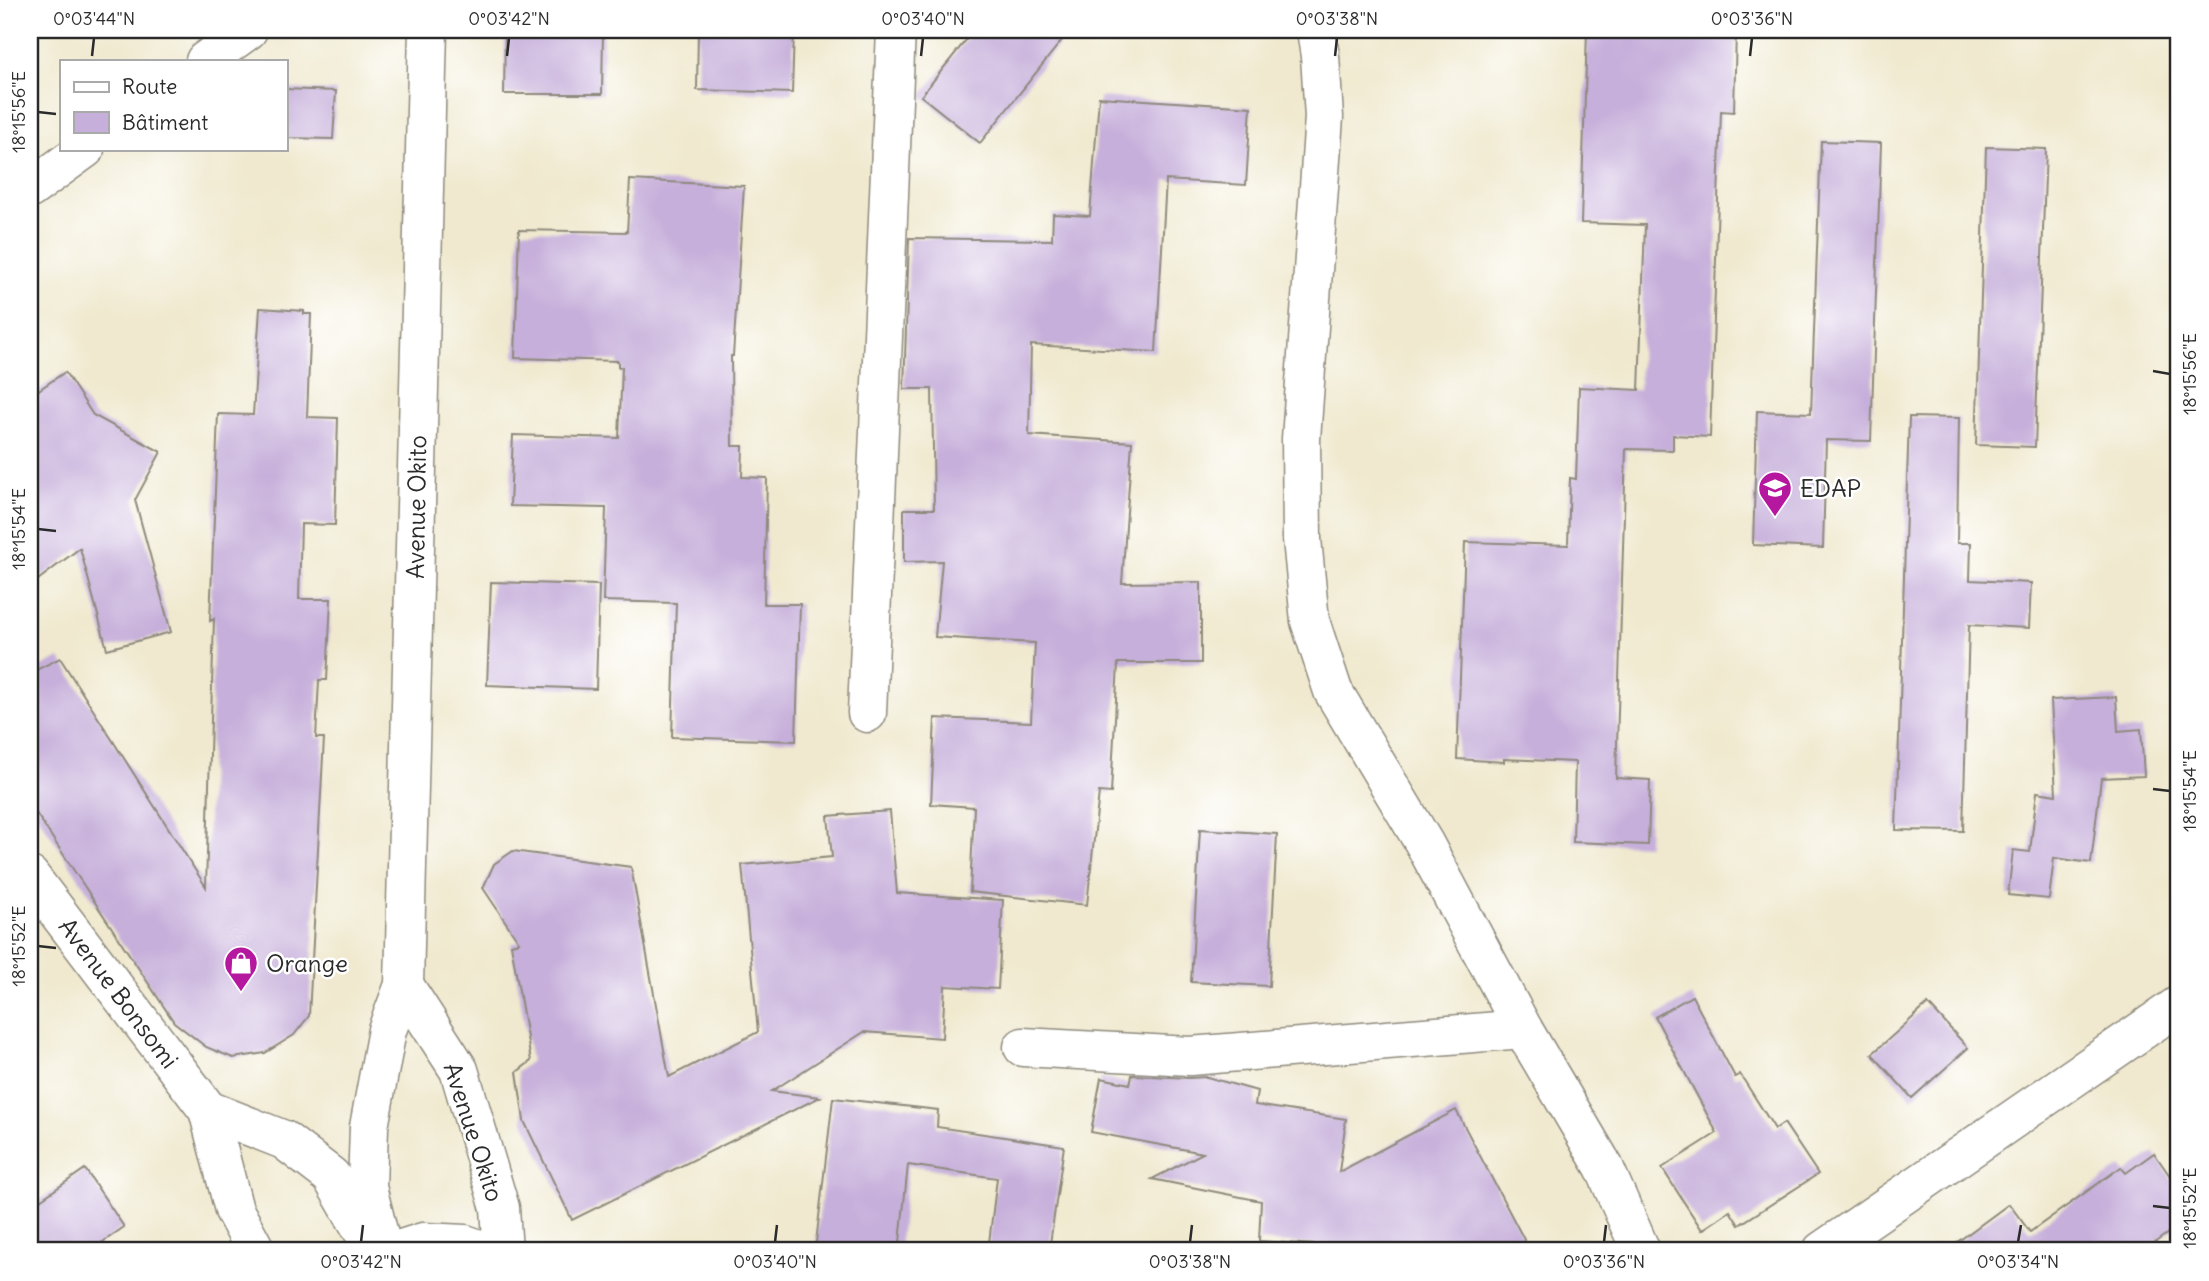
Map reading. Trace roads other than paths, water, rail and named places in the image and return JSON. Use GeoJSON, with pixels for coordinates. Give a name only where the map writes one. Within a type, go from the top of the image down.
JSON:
{"type":"FeatureCollection","features":[{"type":"Feature","properties":{"kind":"street"},"geometry":{"type":"LineString","coordinates":[[206,60],[248,30]]}},
{"type":"Feature","properties":{"kind":"street","name":"Avenue Okito"},"geometry":{"type":"LineString","coordinates":[[383,1251],[367,1187],[369,1127],[387,1030],[404,985],[428,30]]}},
{"type":"Feature","properties":{"kind":"street"},"geometry":{"type":"LineString","coordinates":[[867,713],[896,30]]}},
{"type":"Feature","properties":{"kind":"street"},"geometry":{"type":"LineString","coordinates":[[1316,30],[1324,117],[1301,439],[1302,539],[1310,621],[1333,691],[1424,843],[1523,1029],[1604,1167],[1641,1251]]}},
{"type":"Feature","properties":{"kind":"street"},"geometry":{"type":"LineString","coordinates":[[30,189],[84,150]]}},
{"type":"Feature","properties":{"kind":"street","name":"Avenue Bonsomi"},"geometry":{"type":"LineString","coordinates":[[30,876],[208,1110],[234,1210],[256,1251]]}},
{"type":"Feature","properties":{"kind":"street","name":"Avenue Okito"},"geometry":{"type":"LineString","coordinates":[[404,985],[459,1070],[500,1208],[503,1251]]}},
{"type":"Feature","properties":{"kind":"street"},"geometry":{"type":"LineString","coordinates":[[1822,1251],[2179,1005]]}},
{"type":"Feature","properties":{"kind":"street"},"geometry":{"type":"LineString","coordinates":[[1023,1047],[1190,1056],[1523,1029]]}},
{"type":"Feature","properties":{"kind":"street"},"geometry":{"type":"LineString","coordinates":[[208,1110],[284,1140],[331,1176],[374,1251]]}},
{"type":"Feature","properties":{"kind":"street"},"geometry":{"type":"LineString","coordinates":[[395,1251],[423,1242],[465,1244],[485,1251]]}},
{"type":"Feature","properties":{"kind":"place","name":"EDAP"},"geometry":{"type":"Point","coordinates":[1775,518]}},
{"type":"Feature","properties":{"kind":"place","name":"Orange"},"geometry":{"type":"Point","coordinates":[241,993]}}]}
